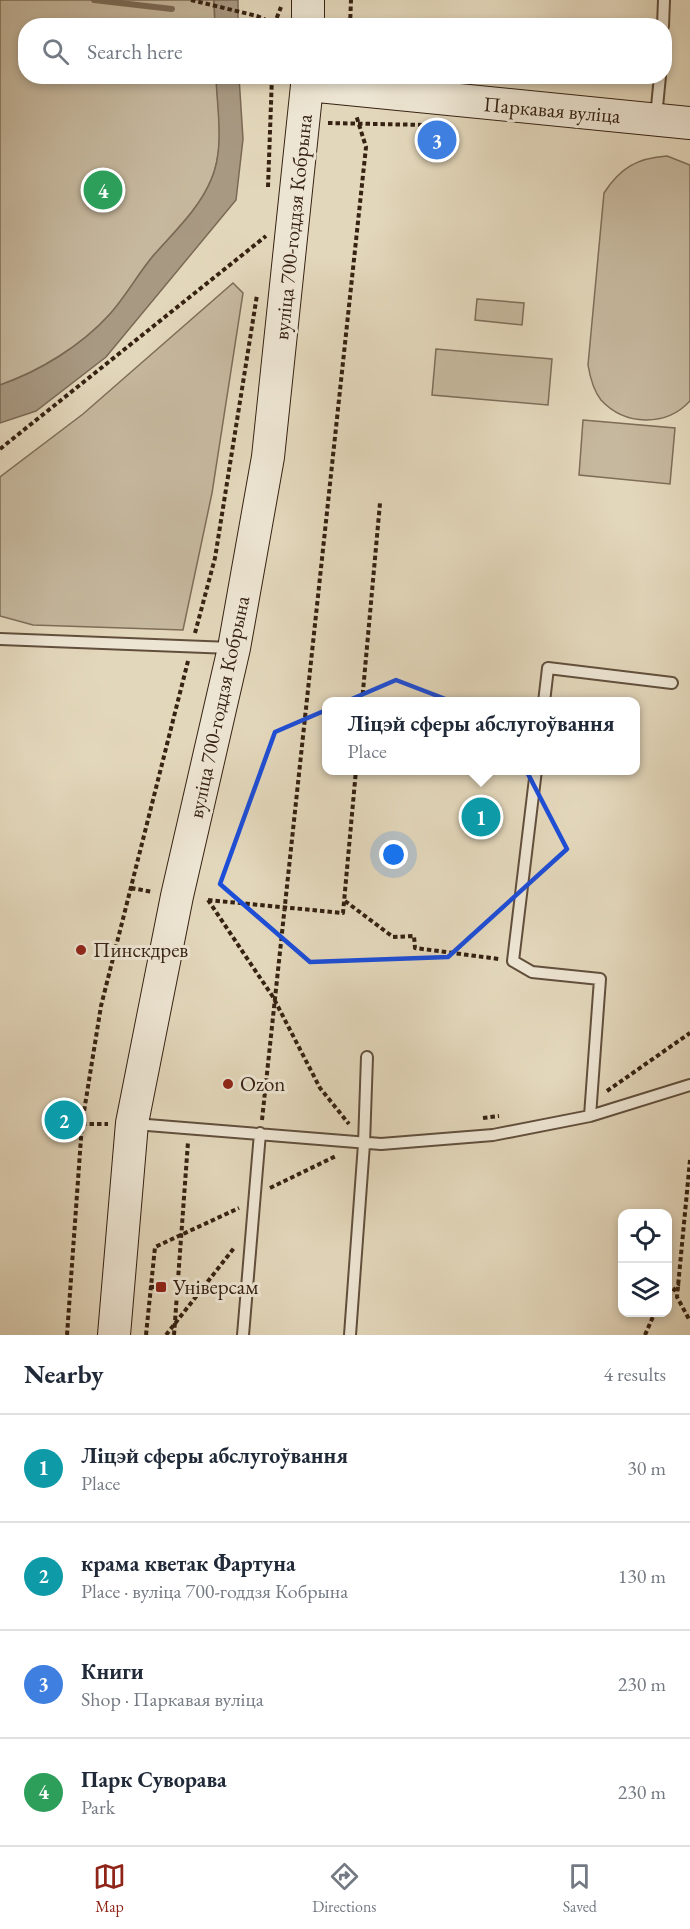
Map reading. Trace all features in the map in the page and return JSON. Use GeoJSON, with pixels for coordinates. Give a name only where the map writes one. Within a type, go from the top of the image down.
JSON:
{"type":"FeatureCollection","features":[{"type":"Feature","properties":{"kind":"street"},"geometry":{"type":"LineString","coordinates":[[308,0],[308,18]]}},
{"type":"Feature","properties":{"kind":"street","name":"вуліца 700-годдзя Кобрына"},"geometry":{"type":"LineString","coordinates":[[114,1335],[132,1123],[177,896],[234,648],[268,457],[308,84]]}},
{"type":"Feature","properties":{"kind":"street","name":"Паркавая вуліца"},"geometry":{"type":"LineString","coordinates":[[322,84],[349,90],[690,123]]}},
{"type":"Feature","properties":{"kind":"lane"},"geometry":{"type":"LineString","coordinates":[[663,18],[664,0]]}},
{"type":"Feature","properties":{"kind":"lane"},"geometry":{"type":"LineString","coordinates":[[656,120],[659,84]]}},
{"type":"Feature","properties":{"kind":"lane"},"geometry":{"type":"LineString","coordinates":[[0,639],[234,648]]}},
{"type":"Feature","properties":{"kind":"lane"},"geometry":{"type":"LineString","coordinates":[[545,697],[548,668],[672,684]]}},
{"type":"Feature","properties":{"kind":"lane"},"geometry":{"type":"LineString","coordinates":[[536,775],[513,961],[532,972],[600,979],[590,1116]]}},
{"type":"Feature","properties":{"kind":"lane"},"geometry":{"type":"LineString","coordinates":[[350,1335],[368,1057]]}},
{"type":"Feature","properties":{"kind":"lane"},"geometry":{"type":"LineString","coordinates":[[132,1123],[364,1144],[493,1135],[590,1116],[690,1085]]}},
{"type":"Feature","properties":{"kind":"lane"},"geometry":{"type":"LineString","coordinates":[[243,1335],[260,1133]]}},
{"type":"Feature","properties":{"kind":"path"},"geometry":{"type":"LineString","coordinates":[[277,18],[281,0]]}},
{"type":"Feature","properties":{"kind":"path"},"geometry":{"type":"LineString","coordinates":[[350,18],[351,0]]}},
{"type":"Feature","properties":{"kind":"path"},"geometry":{"type":"LineString","coordinates":[[193,1],[261,18]]}},
{"type":"Feature","properties":{"kind":"path"},"geometry":{"type":"LineString","coordinates":[[268,190],[272,84]]}},
{"type":"Feature","properties":{"kind":"path"},"geometry":{"type":"LineString","coordinates":[[260,1133],[366,147],[360,123],[352,108],[349,90]]}},
{"type":"Feature","properties":{"kind":"path"},"geometry":{"type":"LineString","coordinates":[[271,122],[431,126]]}},
{"type":"Feature","properties":{"kind":"path"},"geometry":{"type":"LineString","coordinates":[[264,247],[267,224]]}},
{"type":"Feature","properties":{"kind":"path"},"geometry":{"type":"LineString","coordinates":[[0,449],[266,235]]}},
{"type":"Feature","properties":{"kind":"path"},"geometry":{"type":"LineString","coordinates":[[67,1335],[82,1124],[101,1006],[215,558],[257,293]]}},
{"type":"Feature","properties":{"kind":"path"},"geometry":{"type":"LineString","coordinates":[[362,697],[380,502]]}},
{"type":"Feature","properties":{"kind":"path"},"geometry":{"type":"LineString","coordinates":[[130,888],[283,909],[343,913],[356,775]]}},
{"type":"Feature","properties":{"kind":"path"},"geometry":{"type":"LineString","coordinates":[[146,1335],[156,1247],[255,1201],[276,1183],[364,1144],[320,1088],[273,997],[208,900]]}},
{"type":"Feature","properties":{"kind":"path"},"geometry":{"type":"LineString","coordinates":[[344,900],[393,937],[414,936],[415,948],[513,961]]}},
{"type":"Feature","properties":{"kind":"path"},"geometry":{"type":"LineString","coordinates":[[690,1160],[678,1297],[690,1321]]}},
{"type":"Feature","properties":{"kind":"path"},"geometry":{"type":"LineString","coordinates":[[166,1335],[253,1225]]}},
{"type":"Feature","properties":{"kind":"path"},"geometry":{"type":"LineString","coordinates":[[672,1293],[679,1284]]}},
{"type":"Feature","properties":{"kind":"path"},"geometry":{"type":"LineString","coordinates":[[645,1335],[653,1317]]}},
{"type":"Feature","properties":{"kind":"highlighted area"},"geometry":{"type":"Polygon","coordinates":[[[396,680],[500,720],[567,849],[448,957],[310,962],[220,884],[275,732],[396,680]]]}},
{"type":"Feature","properties":{"kind":"shaded area"},"geometry":{"type":"Polygon","coordinates":[[[0,0],[214,0],[215,18],[18,18],[18,84],[217,84],[220,129],[218,155],[206,191],[193,210],[142,270],[110,314],[73,347],[30,373],[0,385],[0,0]]]}},
{"type":"Feature","properties":{"kind":"shaded area"},"geometry":{"type":"Polygon","coordinates":[[[214,0],[238,0],[238,18],[215,18],[214,0]]]}},
{"type":"Feature","properties":{"kind":"shaded area"},"geometry":{"type":"Polygon","coordinates":[[[216,84],[239,84],[243,139],[236,200],[106,357],[36,411],[0,423],[0,385],[45,365],[73,347],[99,326],[200,201],[215,168],[219,129],[216,84]]]}},
{"type":"Feature","properties":{"kind":"shaded area"},"geometry":{"type":"Polygon","coordinates":[[[667,156],[690,165],[690,401],[680,409],[658,419],[633,419],[611,409],[601,400],[594,388],[588,365],[604,193],[616,177],[630,166],[647,159],[667,156]]]}},
{"type":"Feature","properties":{"kind":"shaded area"},"geometry":{"type":"Polygon","coordinates":[[[233,283],[243,293],[212,493],[183,630],[33,625],[0,616],[0,477],[83,414],[233,283]]]}},
{"type":"Feature","properties":{"kind":"shaded area"},"geometry":{"type":"Polygon","coordinates":[[[477,299],[524,303],[522,325],[475,320],[477,299]]]}},
{"type":"Feature","properties":{"kind":"shaded area"},"geometry":{"type":"Polygon","coordinates":[[[436,349],[552,359],[548,405],[432,395],[436,349]]]}},
{"type":"Feature","properties":{"kind":"shaded area"},"geometry":{"type":"Polygon","coordinates":[[[583,420],[675,428],[670,484],[579,475],[583,420]]]}},
{"type":"Feature","properties":{"kind":"waterway"},"geometry":{"type":"LineString","coordinates":[[94,0],[172,9]]}},
{"type":"Feature","properties":{"kind":"place","name":"Книги"},"geometry":{"type":"Point","coordinates":[437,140]}},
{"type":"Feature","properties":{"kind":"place","name":"Парк Суворава"},"geometry":{"type":"Point","coordinates":[103,190]}},
{"type":"Feature","properties":{"kind":"place","name":"Ліцэй сферы абслугоўвання"},"geometry":{"type":"Point","coordinates":[481,817]}},
{"type":"Feature","properties":{"kind":"place","name":"Пинскдрев"},"geometry":{"type":"Point","coordinates":[81,950]}},
{"type":"Feature","properties":{"kind":"place","name":"Ozon"},"geometry":{"type":"Point","coordinates":[228,1084]}},
{"type":"Feature","properties":{"kind":"place","name":"крама кветак Фартуна"},"geometry":{"type":"Point","coordinates":[64,1120]}},
{"type":"Feature","properties":{"kind":"place","name":"Універсам"},"geometry":{"type":"Point","coordinates":[161,1287]}}]}
